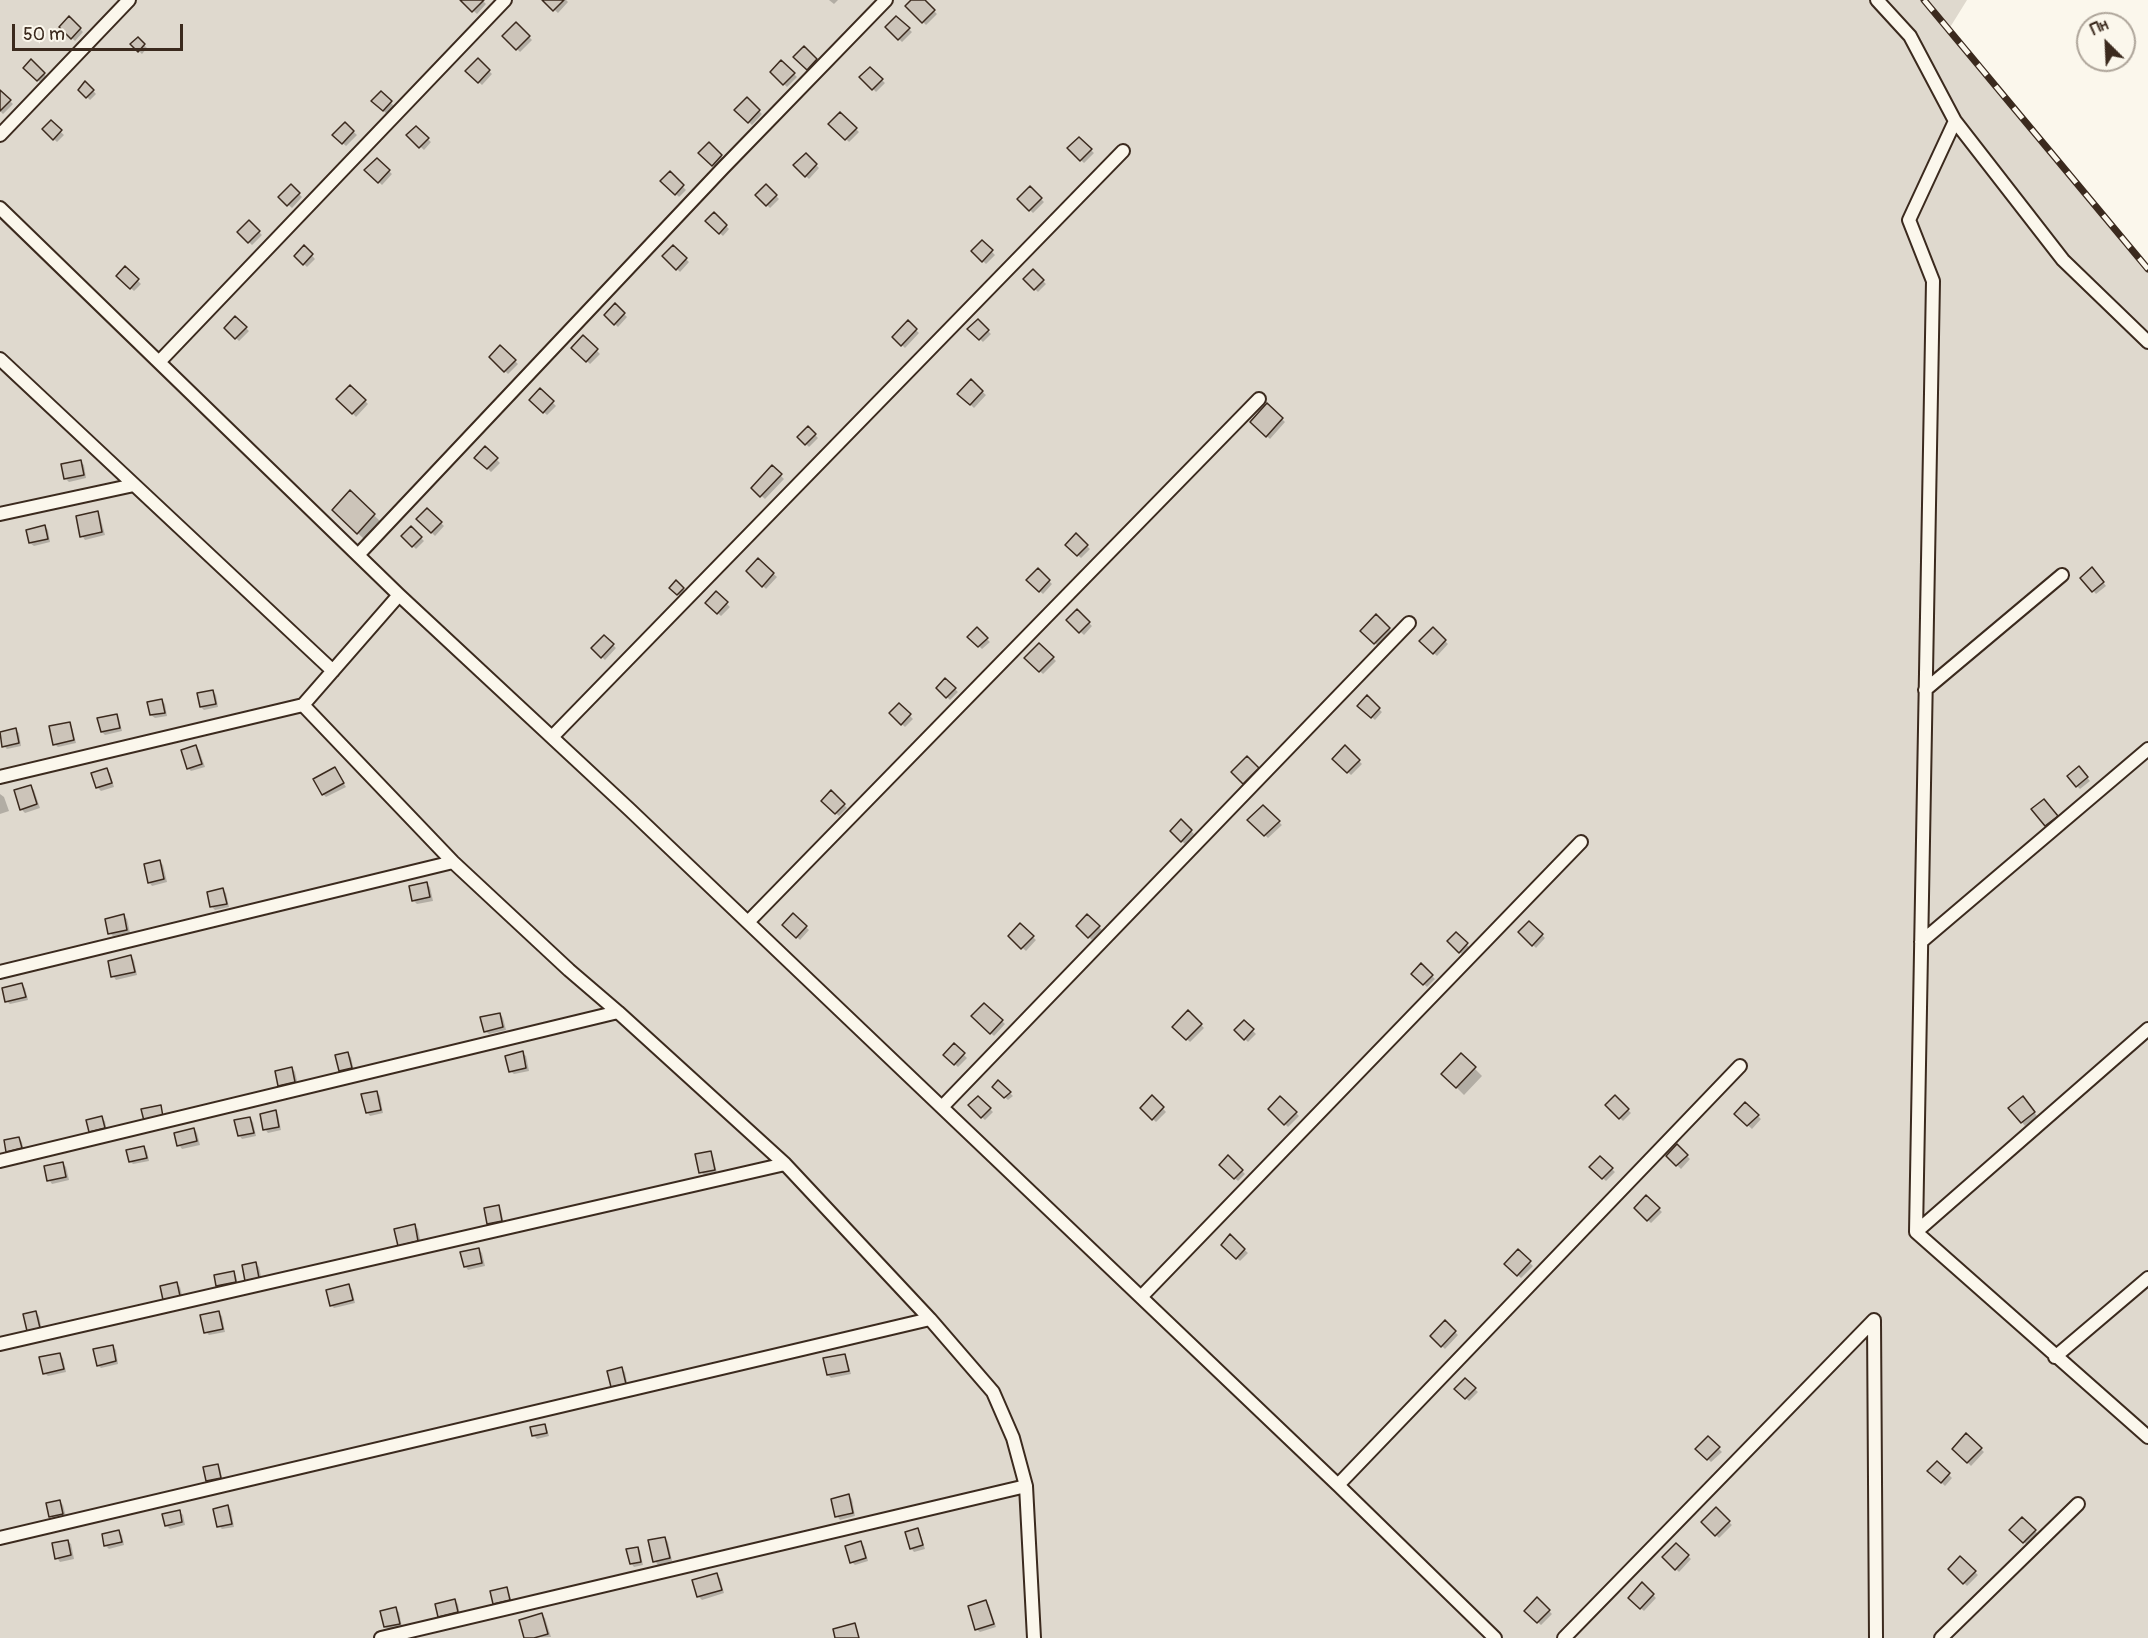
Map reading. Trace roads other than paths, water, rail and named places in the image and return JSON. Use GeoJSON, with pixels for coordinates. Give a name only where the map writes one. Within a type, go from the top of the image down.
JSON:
{"type":"FeatureCollection","features":[{"type":"Feature","properties":{"kind":"lane"},"geometry":{"type":"LineString","coordinates":[[0,135],[129,0]]}},
{"type":"Feature","properties":{"kind":"lane"},"geometry":{"type":"LineString","coordinates":[[159,362],[505,0]]}},
{"type":"Feature","properties":{"kind":"lane"},"geometry":{"type":"LineString","coordinates":[[358,555],[723,168],[886,0]]}},
{"type":"Feature","properties":{"kind":"lane"},"geometry":{"type":"LineString","coordinates":[[1877,0],[1910,36],[1954,121],[2063,260],[2148,342]]}},
{"type":"Feature","properties":{"kind":"lane"},"geometry":{"type":"LineString","coordinates":[[1954,121],[1909,220],[1933,281],[1916,1232],[2148,1437]]}},
{"type":"Feature","properties":{"kind":"lane"},"geometry":{"type":"LineString","coordinates":[[552,737],[1123,151]]}},
{"type":"Feature","properties":{"kind":"lane"},"geometry":{"type":"LineString","coordinates":[[0,208],[399,595],[748,922],[1338,1485],[1495,1638]]}},
{"type":"Feature","properties":{"kind":"lane"},"geometry":{"type":"LineString","coordinates":[[0,359],[333,671]]}},
{"type":"Feature","properties":{"kind":"lane"},"geometry":{"type":"LineString","coordinates":[[748,922],[1259,399]]}},
{"type":"Feature","properties":{"kind":"lane"},"geometry":{"type":"LineString","coordinates":[[0,514],[134,485]]}},
{"type":"Feature","properties":{"kind":"lane"},"geometry":{"type":"LineString","coordinates":[[1925,690],[2062,574]]}},
{"type":"Feature","properties":{"kind":"lane"},"geometry":{"type":"LineString","coordinates":[[0,777],[303,705],[399,595]]}},
{"type":"Feature","properties":{"kind":"lane"},"geometry":{"type":"LineString","coordinates":[[942,1107],[1409,623]]}},
{"type":"Feature","properties":{"kind":"lane"},"geometry":{"type":"LineString","coordinates":[[303,705],[453,862],[569,970],[785,1164],[930,1319],[993,1392],[1013,1438],[1026,1486],[1034,1638]]}},
{"type":"Feature","properties":{"kind":"lane"},"geometry":{"type":"LineString","coordinates":[[1921,942],[2148,749]]}},
{"type":"Feature","properties":{"kind":"lane"},"geometry":{"type":"LineString","coordinates":[[1141,1297],[1581,842]]}},
{"type":"Feature","properties":{"kind":"lane"},"geometry":{"type":"LineString","coordinates":[[0,972],[453,862]]}},
{"type":"Feature","properties":{"kind":"lane"},"geometry":{"type":"LineString","coordinates":[[0,1161],[618,1012]]}},
{"type":"Feature","properties":{"kind":"lane"},"geometry":{"type":"LineString","coordinates":[[1916,1232],[2148,1029]]}},
{"type":"Feature","properties":{"kind":"lane"},"geometry":{"type":"LineString","coordinates":[[1338,1485],[1740,1066]]}},
{"type":"Feature","properties":{"kind":"lane"},"geometry":{"type":"LineString","coordinates":[[0,1344],[785,1164]]}},
{"type":"Feature","properties":{"kind":"lane"},"geometry":{"type":"LineString","coordinates":[[2055,1357],[2148,1278]]}},
{"type":"Feature","properties":{"kind":"lane"},"geometry":{"type":"LineString","coordinates":[[0,1539],[930,1319]]}},
{"type":"Feature","properties":{"kind":"lane"},"geometry":{"type":"LineString","coordinates":[[1564,1638],[1874,1320],[1876,1638]]}},
{"type":"Feature","properties":{"kind":"lane"},"geometry":{"type":"LineString","coordinates":[[381,1638],[1026,1486]]}},
{"type":"Feature","properties":{"kind":"lane"},"geometry":{"type":"LineString","coordinates":[[1941,1638],[2078,1504]]}},
{"type":"Feature","properties":{"kind":"railway"},"geometry":{"type":"LineString","coordinates":[[1924,0],[2148,269]]}}]}
